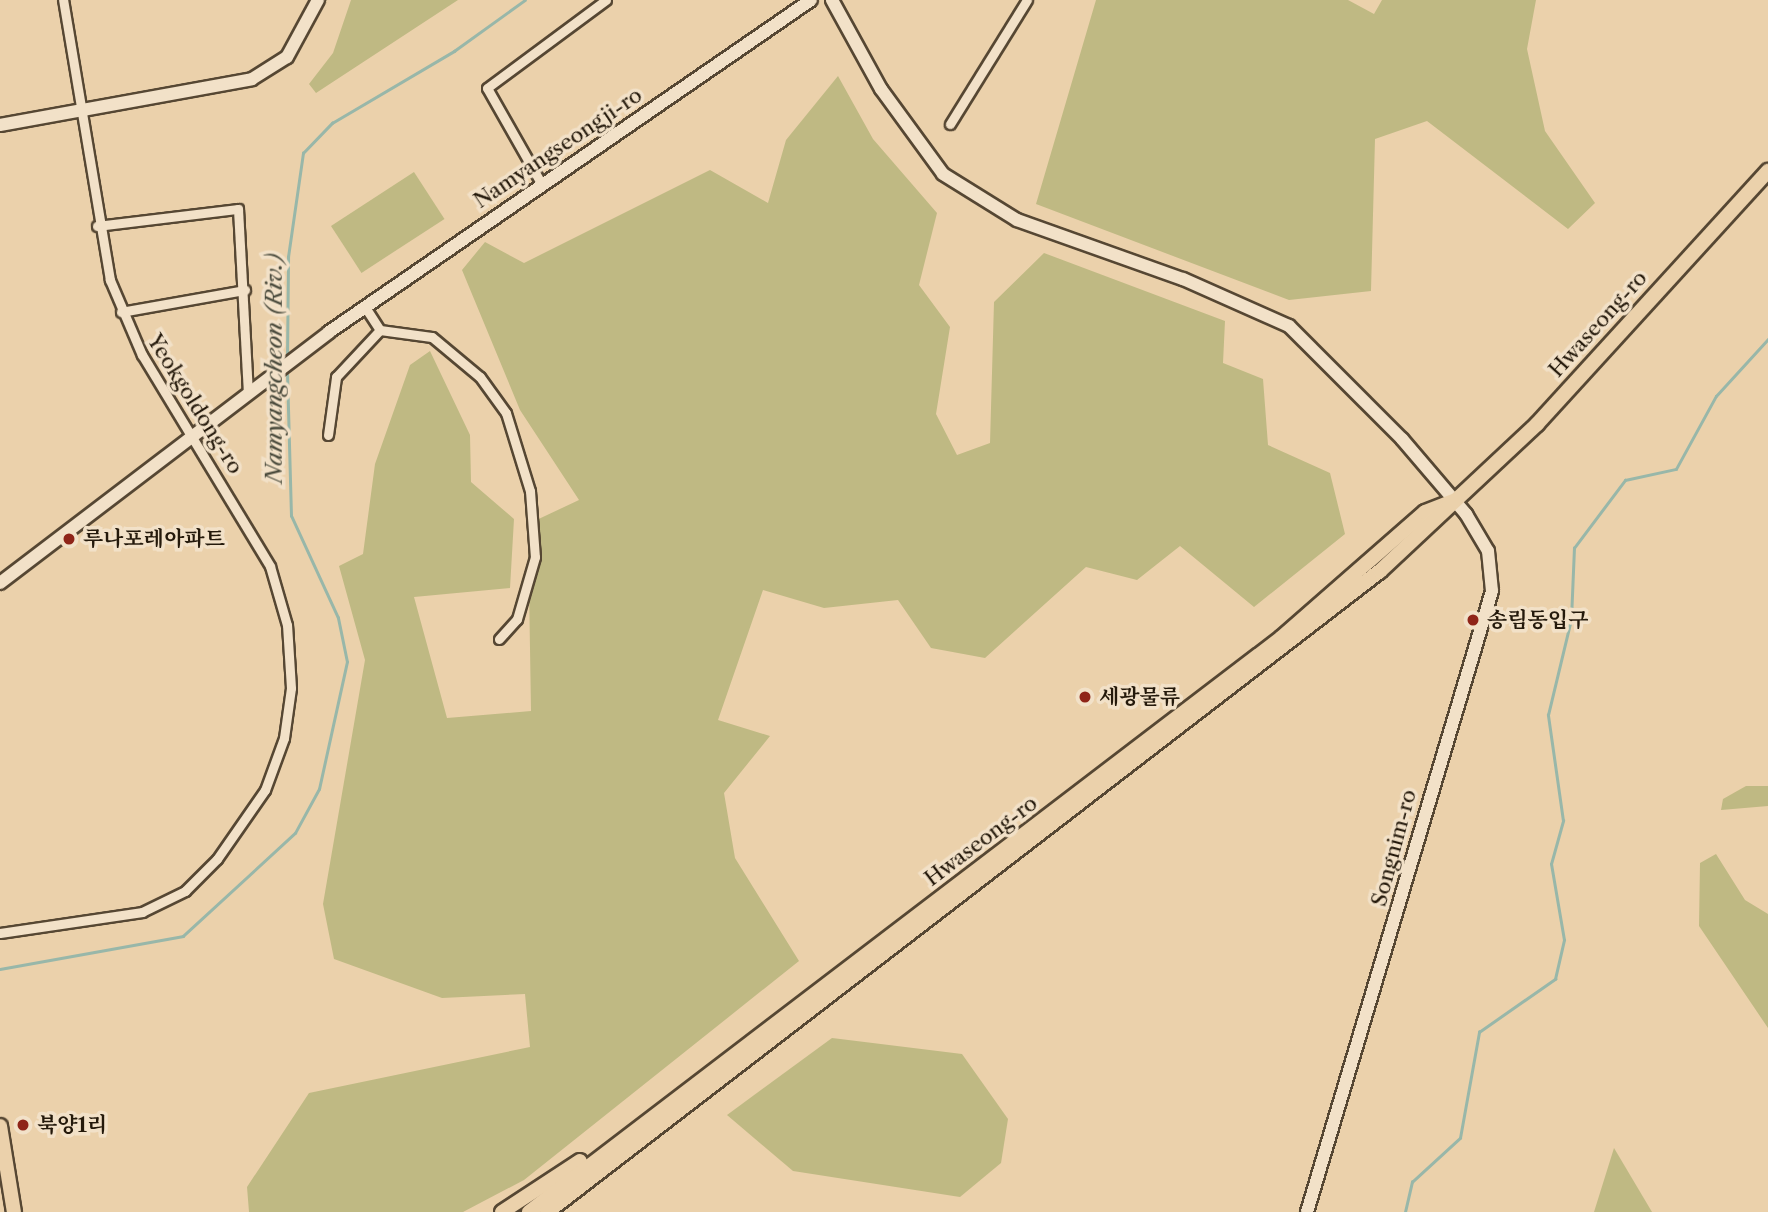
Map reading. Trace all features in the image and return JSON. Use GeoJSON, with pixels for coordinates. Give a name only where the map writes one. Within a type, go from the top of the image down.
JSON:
{"type":"FeatureCollection","features":[{"type":"Feature","properties":{"kind":"main road"},"geometry":{"type":"LineString","coordinates":[[0,125],[81,113],[252,79],[287,57],[318,0]]}},
{"type":"Feature","properties":{"kind":"main road","name":"Namyangseongji-ro"},"geometry":{"type":"LineString","coordinates":[[247,393],[541,183],[811,0]]}},
{"type":"Feature","properties":{"kind":"main road","name":"Songnim-ro"},"geometry":{"type":"LineString","coordinates":[[832,0],[881,89],[943,174],[1017,220],[1183,279],[1289,326],[1361,393],[1454,501],[1488,551],[1492,591],[1307,1212]]}},
{"type":"Feature","properties":{"kind":"main road","name":"Hwaseong-ro"},"geometry":{"type":"LineString","coordinates":[[547,1212],[1306,632],[1537,424],[1768,171]]}},
{"type":"Feature","properties":{"kind":"main road"},"geometry":{"type":"LineString","coordinates":[[0,583],[247,393]]}},
{"type":"Feature","properties":{"kind":"main road","name":"Hwaseong-ro"},"geometry":{"type":"LineString","coordinates":[[529,1212],[1281,638],[1425,512],[1454,501]]}},
{"type":"Feature","properties":{"kind":"main road"},"geometry":{"type":"LineString","coordinates":[[0,571],[27,561]]}},
{"type":"Feature","properties":{"kind":"main road"},"geometry":{"type":"LineString","coordinates":[[502,1212],[653,1105],[717,1069]]}},
{"type":"Feature","properties":{"kind":"main road"},"geometry":{"type":"LineString","coordinates":[[0,1126],[14,1212]]}},
{"type":"Feature","properties":{"kind":"street","name":"Yeokgoldong-ro"},"geometry":{"type":"LineString","coordinates":[[0,933],[128,915],[175,898],[239,832],[274,769],[291,688],[284,610],[263,552],[121,312],[97,226],[63,0]]}},
{"type":"Feature","properties":{"kind":"street"},"geometry":{"type":"LineString","coordinates":[[541,183],[486,88],[606,0]]}},
{"type":"Feature","properties":{"kind":"street"},"geometry":{"type":"LineString","coordinates":[[950,124],[1027,0]]}},
{"type":"Feature","properties":{"kind":"street"},"geometry":{"type":"LineString","coordinates":[[97,226],[238,209],[245,290],[247,393]]}},
{"type":"Feature","properties":{"kind":"street"},"geometry":{"type":"LineString","coordinates":[[121,312],[245,290]]}},
{"type":"Feature","properties":{"kind":"street"},"geometry":{"type":"LineString","coordinates":[[365,307],[380,330],[432,337],[480,377],[506,413],[530,491],[535,557],[517,619],[499,639]]}},
{"type":"Feature","properties":{"kind":"street"},"geometry":{"type":"LineString","coordinates":[[328,435],[336,377],[380,330]]}},
{"type":"Feature","properties":{"kind":"shaded area"},"geometry":{"type":"Polygon","coordinates":[[[351,0],[458,0],[316,93],[309,84],[333,53],[351,0]]]}},
{"type":"Feature","properties":{"kind":"shaded area"},"geometry":{"type":"Polygon","coordinates":[[[1096,0],[1348,0],[1374,14],[1382,0],[1536,0],[1527,49],[1545,131],[1595,203],[1568,229],[1427,121],[1375,139],[1371,291],[1289,300],[1036,204],[1096,0]]]}},
{"type":"Feature","properties":{"kind":"shaded area"},"geometry":{"type":"Polygon","coordinates":[[[838,76],[873,139],[937,213],[919,285],[950,327],[936,414],[957,455],[990,443],[994,302],[1044,253],[1225,321],[1223,363],[1263,379],[1268,445],[1330,473],[1345,534],[1254,607],[1180,546],[1137,580],[1086,567],[985,658],[931,648],[898,600],[824,608],[763,590],[718,720],[770,736],[724,793],[735,858],[799,961],[524,1180],[463,1212],[249,1212],[247,1187],[309,1093],[530,1047],[525,994],[442,998],[334,959],[323,904],[365,660],[339,566],[363,554],[375,464],[410,365],[430,351],[470,435],[471,482],[514,519],[510,588],[414,597],[447,718],[531,711],[528,524],[579,500],[520,410],[462,270],[485,242],[524,263],[710,170],[768,203],[786,140],[838,76]]]}},
{"type":"Feature","properties":{"kind":"shaded area"},"geometry":{"type":"Polygon","coordinates":[[[414,172],[444,219],[361,273],[331,226],[414,172]]]}},
{"type":"Feature","properties":{"kind":"shaded area"},"geometry":{"type":"Polygon","coordinates":[[[1746,786],[1768,786],[1768,806],[1721,810],[1723,799],[1746,786]]]}},
{"type":"Feature","properties":{"kind":"shaded area"},"geometry":{"type":"Polygon","coordinates":[[[1716,854],[1745,900],[1768,914],[1768,1028],[1699,926],[1700,863],[1716,854]]]}},
{"type":"Feature","properties":{"kind":"shaded area"},"geometry":{"type":"Polygon","coordinates":[[[832,1038],[962,1054],[1008,1119],[1001,1163],[960,1197],[793,1171],[727,1115],[832,1038]]]}},
{"type":"Feature","properties":{"kind":"shaded area"},"geometry":{"type":"Polygon","coordinates":[[[1614,1148],[1652,1212],[1594,1212],[1614,1148]]]}},
{"type":"Feature","properties":{"kind":"waterway","name":"Namyangcheon (Riv.)"},"geometry":{"type":"LineString","coordinates":[[287,359],[288,257],[303,153],[332,123],[454,51],[525,0]]}},
{"type":"Feature","properties":{"kind":"waterway"},"geometry":{"type":"LineString","coordinates":[[1405,1212],[1412,1182],[1460,1138],[1479,1032],[1555,979],[1564,940],[1551,864],[1563,821],[1548,715],[1571,619],[1574,548],[1625,480],[1676,469],[1716,396],[1768,339]]}},
{"type":"Feature","properties":{"kind":"waterway","name":"Namyangcheon (Riv.)"},"geometry":{"type":"LineString","coordinates":[[0,969],[183,936],[295,833],[319,789],[347,662],[338,618],[291,516],[287,370]]}},
{"type":"Feature","properties":{"kind":"place","name":"루나포레아파트"},"geometry":{"type":"Point","coordinates":[69,539]}},
{"type":"Feature","properties":{"kind":"place","name":"송림동입구"},"geometry":{"type":"Point","coordinates":[1473,620]}},
{"type":"Feature","properties":{"kind":"place","name":"세광물류"},"geometry":{"type":"Point","coordinates":[1085,697]}},
{"type":"Feature","properties":{"kind":"place","name":"북양1리"},"geometry":{"type":"Point","coordinates":[23,1125]}}]}
